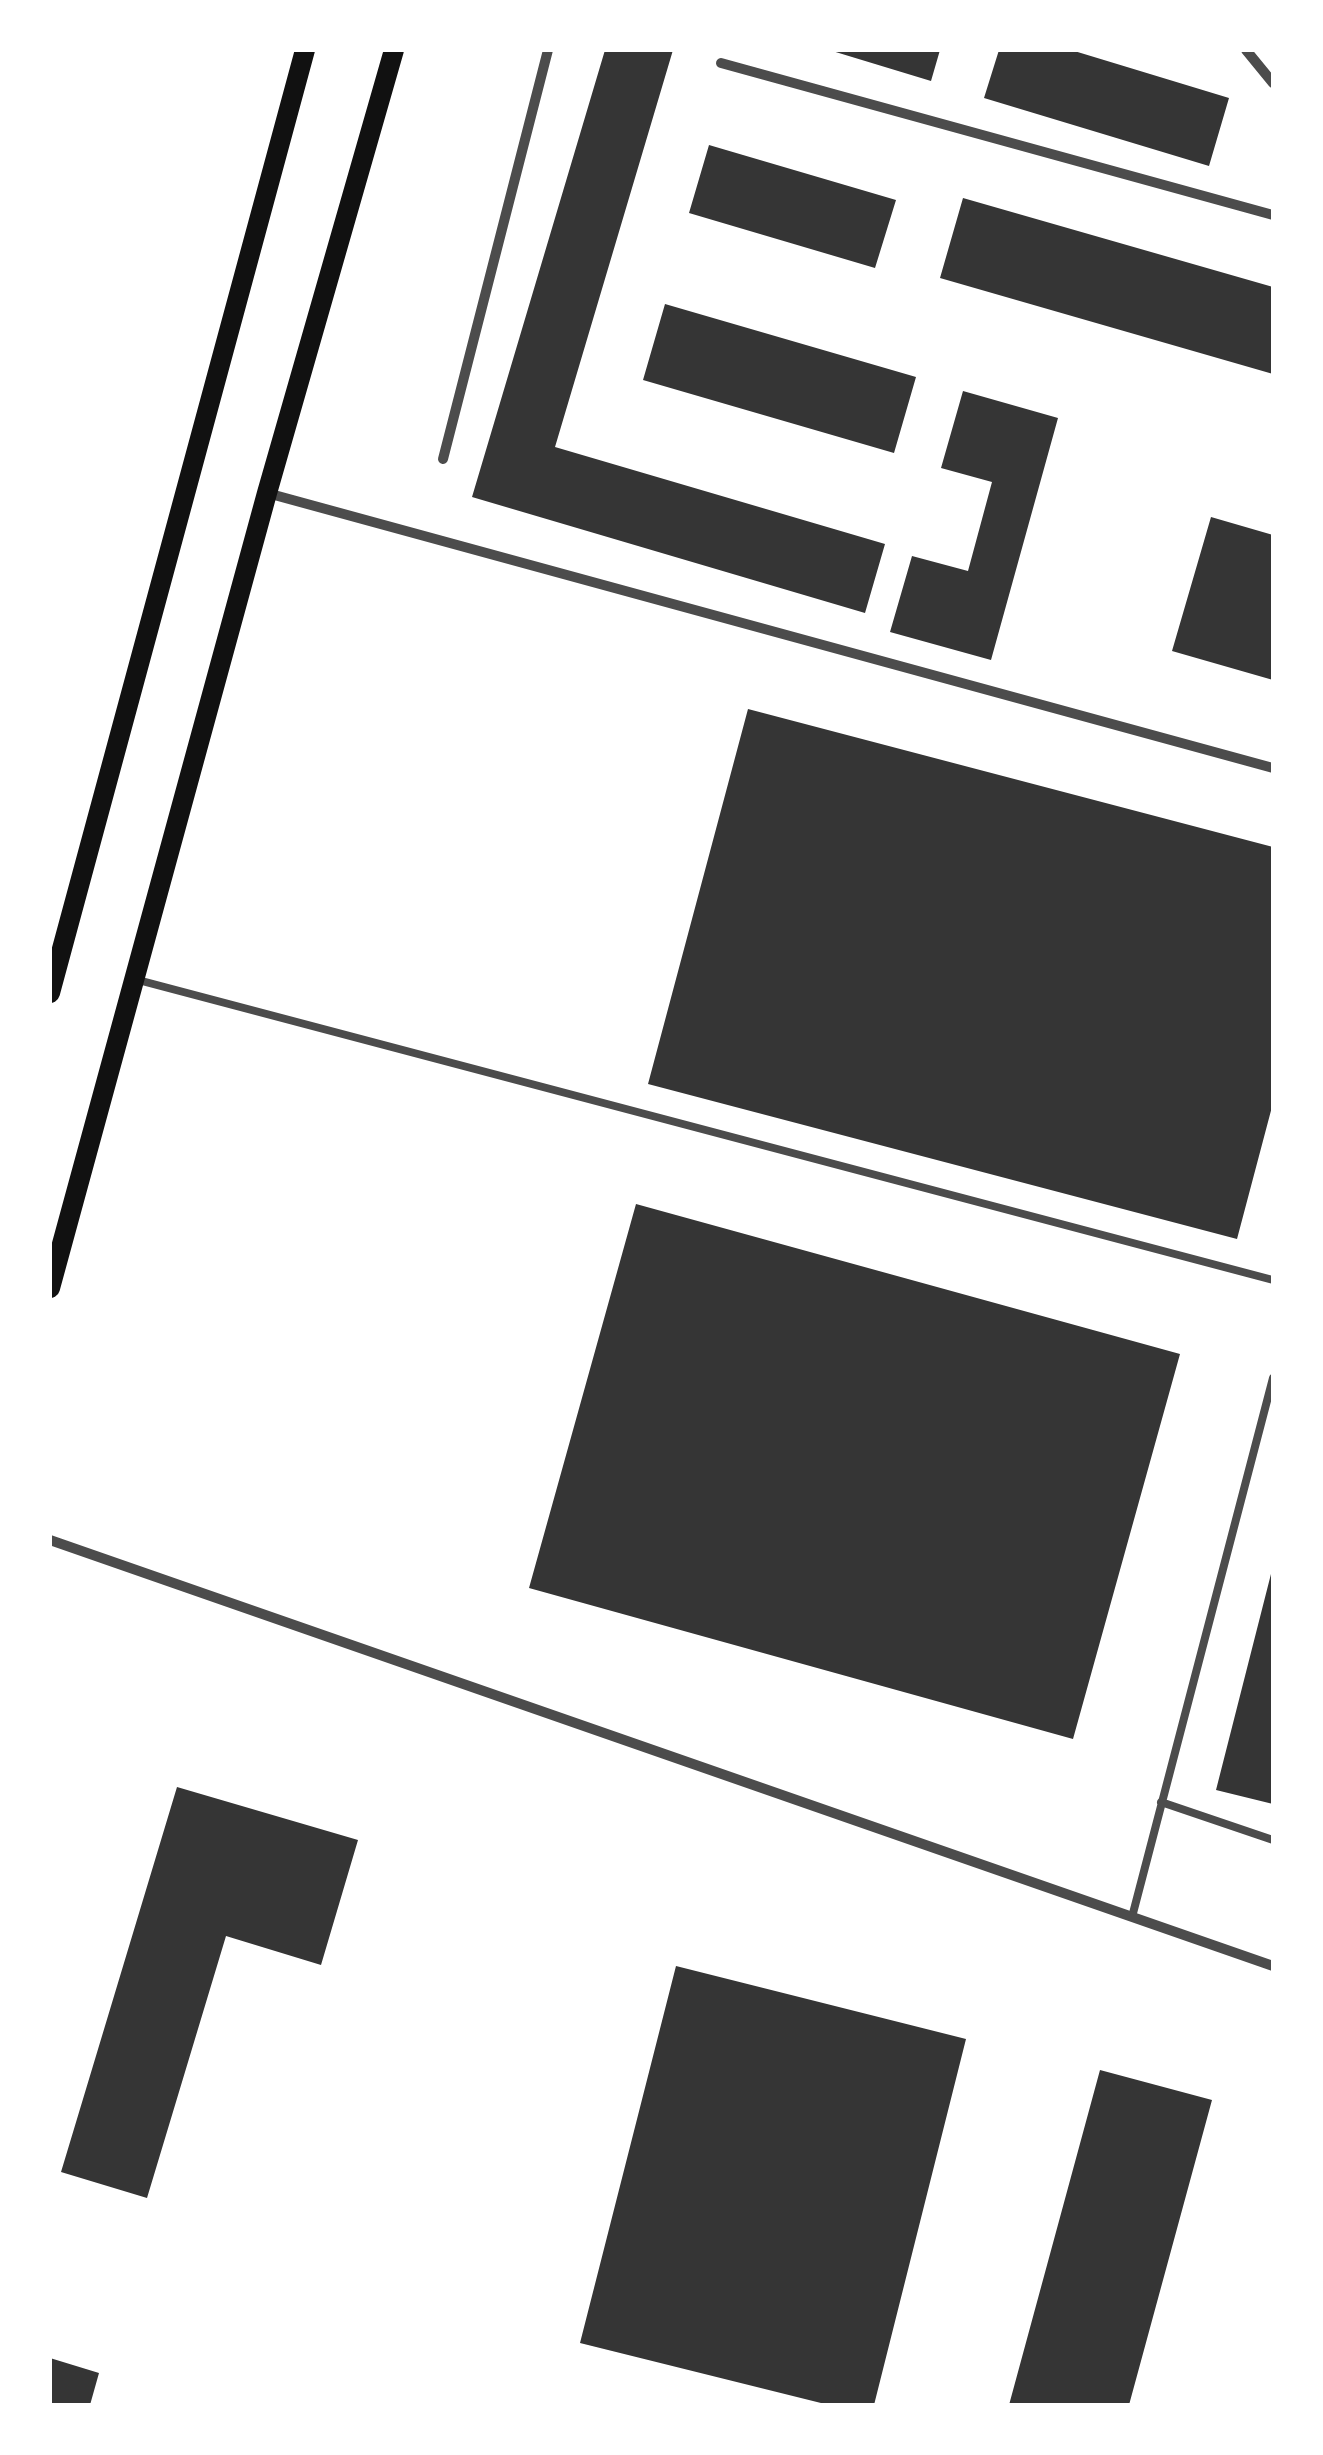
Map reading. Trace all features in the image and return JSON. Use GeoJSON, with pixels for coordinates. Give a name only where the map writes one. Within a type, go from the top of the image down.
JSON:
{"type":"FeatureCollection","features":[{"type":"Feature","properties":{"kind":"main road"},"geometry":{"type":"LineString","coordinates":[[50,994],[305,50]]}},
{"type":"Feature","properties":{"kind":"main road"},"geometry":{"type":"LineString","coordinates":[[50,1288],[267,493],[394,50]]}},
{"type":"Feature","properties":{"kind":"street"},"geometry":{"type":"LineString","coordinates":[[443,459],[548,50]]}},
{"type":"Feature","properties":{"kind":"street"},"geometry":{"type":"LineString","coordinates":[[1246,50],[1273,83]]}},
{"type":"Feature","properties":{"kind":"street"},"geometry":{"type":"LineString","coordinates":[[722,63],[1273,214]]}},
{"type":"Feature","properties":{"kind":"street"},"geometry":{"type":"LineString","coordinates":[[267,493],[1273,768]]}},
{"type":"Feature","properties":{"kind":"street"},"geometry":{"type":"LineString","coordinates":[[50,1540],[1273,1966]]}},
{"type":"Feature","properties":{"kind":"lane"},"geometry":{"type":"LineString","coordinates":[[134,979],[1273,1280]]}},
{"type":"Feature","properties":{"kind":"lane"},"geometry":{"type":"LineString","coordinates":[[1132,1916],[1273,1378]]}},
{"type":"Feature","properties":{"kind":"lane"},"geometry":{"type":"LineString","coordinates":[[1161,1802],[1273,1840]]}},
{"type":"Feature","properties":{"kind":"building"},"geometry":{"type":"Polygon","coordinates":[[[605,50],[673,50],[555,447],[885,544],[865,613],[472,497],[605,50]]]}},
{"type":"Feature","properties":{"kind":"building"},"geometry":{"type":"Polygon","coordinates":[[[829,50],[940,50],[931,81],[829,50]]]}},
{"type":"Feature","properties":{"kind":"building"},"geometry":{"type":"Polygon","coordinates":[[[999,50],[1071,50],[1229,98],[1209,166],[984,98],[999,50]]]}},
{"type":"Feature","properties":{"kind":"building"},"geometry":{"type":"Polygon","coordinates":[[[709,145],[896,200],[875,268],[689,213],[709,145]]]}},
{"type":"Feature","properties":{"kind":"building"},"geometry":{"type":"Polygon","coordinates":[[[963,198],[1273,287],[1273,374],[940,278],[963,198]]]}},
{"type":"Feature","properties":{"kind":"building"},"geometry":{"type":"Polygon","coordinates":[[[665,304],[916,377],[894,453],[643,380],[665,304]]]}},
{"type":"Feature","properties":{"kind":"building"},"geometry":{"type":"Polygon","coordinates":[[[963,391],[1058,418],[991,660],[890,632],[912,556],[968,571],[992,482],[941,468],[963,391]]]}},
{"type":"Feature","properties":{"kind":"building"},"geometry":{"type":"Polygon","coordinates":[[[1211,517],[1273,535],[1273,680],[1172,651],[1211,517]]]}},
{"type":"Feature","properties":{"kind":"building"},"geometry":{"type":"Polygon","coordinates":[[[748,709],[1273,847],[1273,1103],[1237,1239],[648,1084],[748,709]]]}},
{"type":"Feature","properties":{"kind":"building"},"geometry":{"type":"Polygon","coordinates":[[[636,1204],[1180,1354],[1073,1739],[529,1588],[636,1204]]]}},
{"type":"Feature","properties":{"kind":"building"},"geometry":{"type":"Polygon","coordinates":[[[1273,1570],[1273,1804],[1216,1790],[1273,1570]]]}},
{"type":"Feature","properties":{"kind":"building"},"geometry":{"type":"Polygon","coordinates":[[[177,1787],[358,1840],[321,1965],[226,1936],[147,2198],[61,2172],[177,1787]]]}},
{"type":"Feature","properties":{"kind":"building"},"geometry":{"type":"Polygon","coordinates":[[[676,1966],[966,2039],[874,2405],[829,2405],[580,2343],[676,1966]]]}},
{"type":"Feature","properties":{"kind":"building"},"geometry":{"type":"Polygon","coordinates":[[[1100,2070],[1212,2100],[1129,2405],[1009,2405],[1100,2070]]]}},
{"type":"Feature","properties":{"kind":"building"},"geometry":{"type":"Polygon","coordinates":[[[50,2358],[99,2373],[90,2405],[50,2405],[50,2358]]]}}]}
